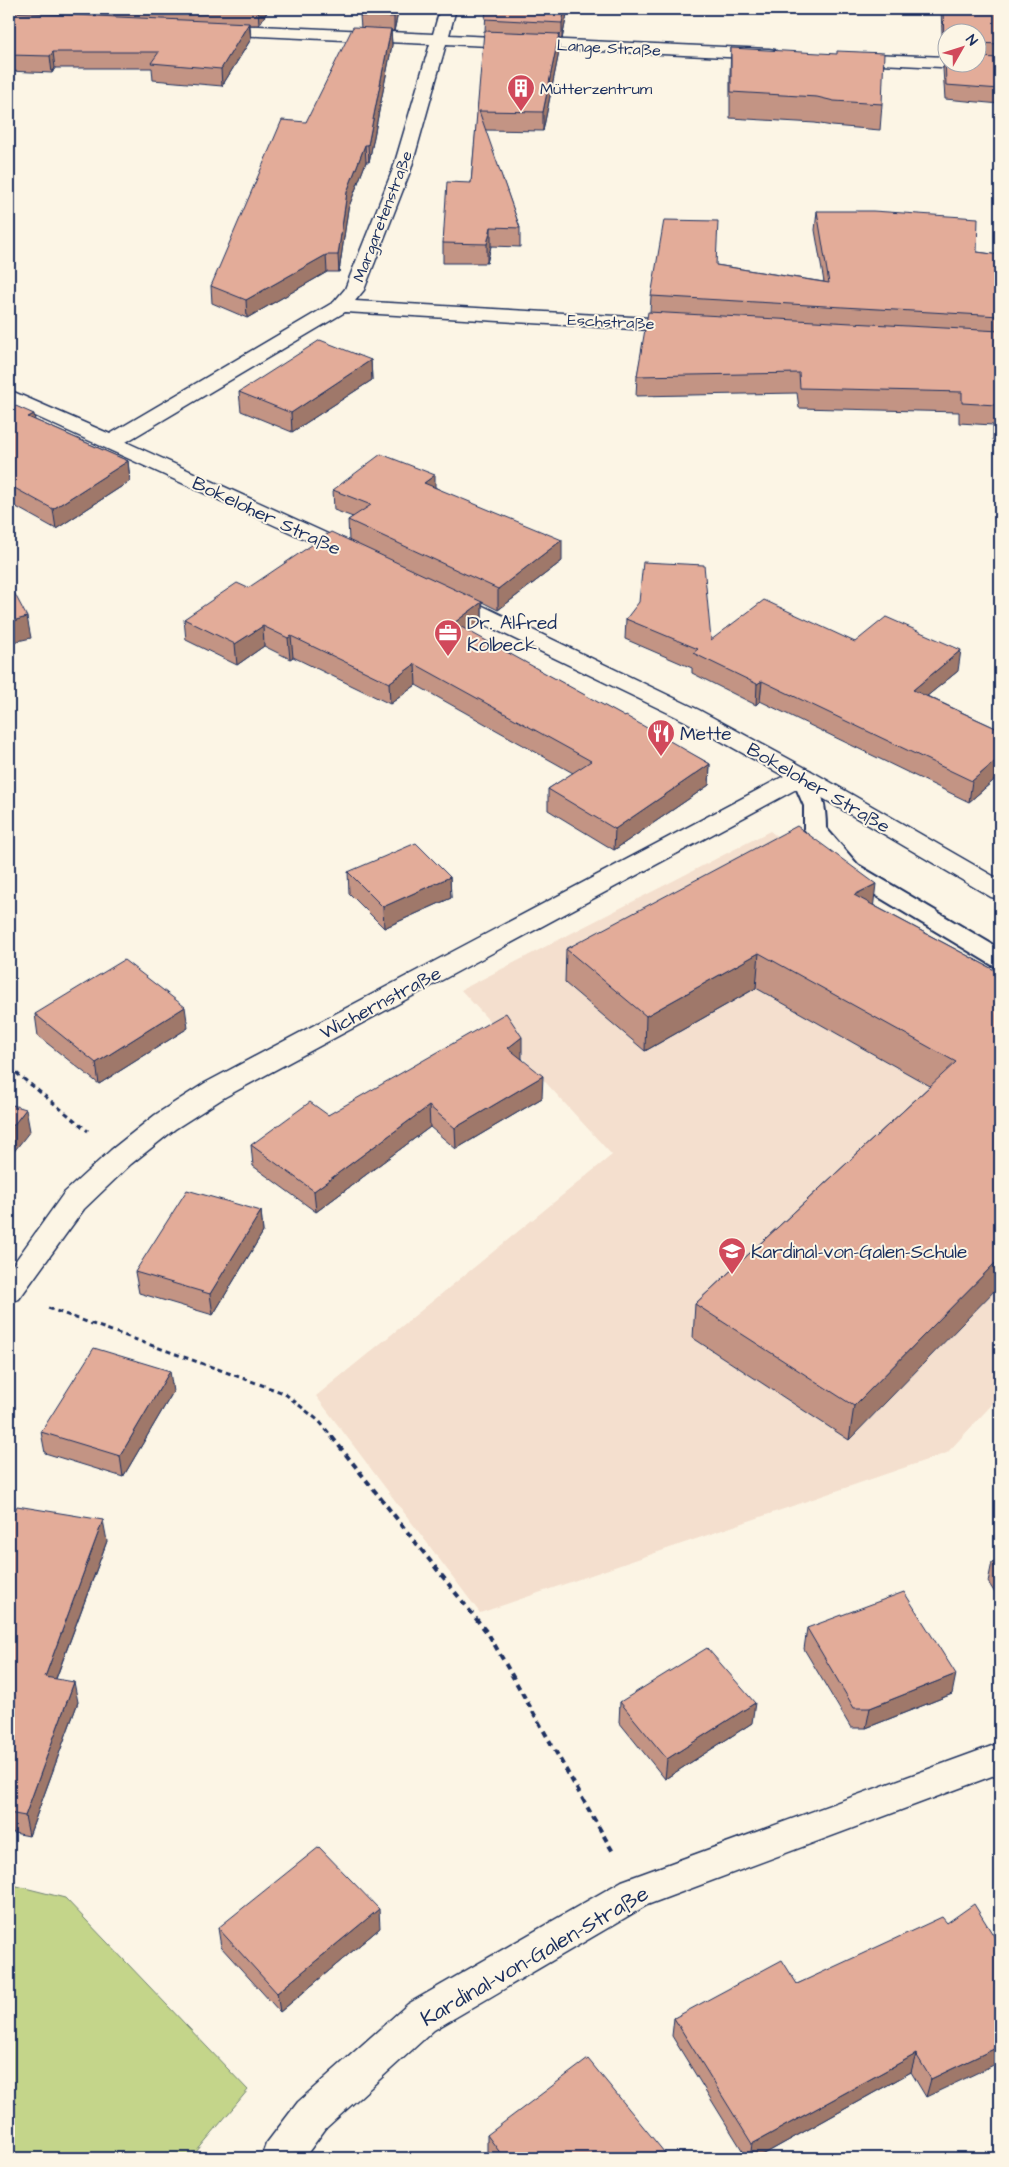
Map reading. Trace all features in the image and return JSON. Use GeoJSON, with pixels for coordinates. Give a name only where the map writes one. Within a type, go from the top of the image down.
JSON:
{"type":"FeatureCollection","features":[{"type":"Feature","properties":{"kind":"street","name":"Margaretenstraße"},"geometry":{"type":"LineString","coordinates":[[110,443],[341,306],[354,290],[402,169],[448,9]]}},
{"type":"Feature","properties":{"kind":"street","name":"Lange Straße"},"geometry":{"type":"LineString","coordinates":[[194,28],[784,55]]}},
{"type":"Feature","properties":{"kind":"street"},"geometry":{"type":"LineString","coordinates":[[833,57],[1000,65]]}},
{"type":"Feature","properties":{"kind":"street","name":"Eschstraße"},"geometry":{"type":"LineString","coordinates":[[341,306],[705,327]]}},
{"type":"Feature","properties":{"kind":"street","name":"Bokeloher Straße"},"geometry":{"type":"LineString","coordinates":[[9,396],[371,562]]}},
{"type":"Feature","properties":{"kind":"street","name":"Bokeloher Straße"},"geometry":{"type":"LineString","coordinates":[[425,587],[691,715],[802,776],[1000,891]]}},
{"type":"Feature","properties":{"kind":"street","name":"Wichernstraße"},"geometry":{"type":"LineString","coordinates":[[9,1291],[74,1201],[121,1157],[166,1122],[214,1090],[802,776]]}},
{"type":"Feature","properties":{"kind":"street","name":"Kardinal-von-Galen-Straße"},"geometry":{"type":"LineString","coordinates":[[280,2158],[312,2115],[421,2018],[635,1893],[891,1796],[1000,1758]]}},
{"type":"Feature","properties":{"kind":"lane"},"geometry":{"type":"LineString","coordinates":[[802,776],[815,806],[815,828],[850,870],[1000,959]]}},
{"type":"Feature","properties":{"kind":"path"},"geometry":{"type":"LineString","coordinates":[[9,1067],[121,1157]]}},
{"type":"Feature","properties":{"kind":"path"},"geometry":{"type":"LineString","coordinates":[[44,1307],[284,1393],[319,1421],[489,1635],[635,1893]]}},
{"type":"Feature","properties":{"kind":"shaded area","name":"Kardinal-von-Galen-Schule"},"geometry":{"type":"Polygon","coordinates":[[[770,831],[882,917],[1000,988],[1000,1396],[947,1453],[480,1613],[316,1396],[612,1155],[461,990],[770,831]]]}},
{"type":"Feature","properties":{"kind":"green space"},"geometry":{"type":"Polygon","coordinates":[[[9,1884],[65,1898],[248,2090],[191,2158],[9,2158],[9,1884]]]}},
{"type":"Feature","properties":{"kind":"building"},"geometry":{"type":"Polygon","coordinates":[[[364,9],[396,9],[394,17],[360,16],[364,9]]]}},
{"type":"Feature","properties":{"kind":"building"},"geometry":{"type":"Polygon","coordinates":[[[486,9],[565,9],[562,23],[485,19],[486,9]]]}},
{"type":"Feature","properties":{"kind":"building"},"geometry":{"type":"Polygon","coordinates":[[[943,9],[1000,9],[1000,44],[986,43],[986,22],[943,22],[943,9]]]}},
{"type":"Feature","properties":{"kind":"building"},"geometry":{"type":"Polygon","coordinates":[[[9,12],[249,23],[221,69],[151,63],[159,52],[53,52],[50,56],[9,55],[9,12]]]}},
{"type":"Feature","properties":{"kind":"building"},"geometry":{"type":"Polygon","coordinates":[[[353,27],[391,29],[368,145],[365,145],[347,192],[338,255],[326,255],[246,300],[211,286],[282,120],[306,122],[353,27]]]}},
{"type":"Feature","properties":{"kind":"building"},"geometry":{"type":"Polygon","coordinates":[[[484,31],[559,34],[543,112],[479,111],[520,228],[491,227],[487,244],[443,243],[447,182],[471,183],[484,31]]]}},
{"type":"Feature","properties":{"kind":"building"},"geometry":{"type":"Polygon","coordinates":[[[731,48],[837,54],[837,51],[884,53],[882,104],[834,101],[817,97],[731,92],[731,48]]]}},
{"type":"Feature","properties":{"kind":"building"},"geometry":{"type":"Polygon","coordinates":[[[986,57],[1000,58],[1000,89],[946,85],[946,72],[986,72],[986,57]]]}},
{"type":"Feature","properties":{"kind":"building"},"geometry":{"type":"Polygon","coordinates":[[[817,211],[873,211],[978,218],[977,252],[1000,255],[1000,316],[651,296],[664,220],[718,221],[716,265],[829,283],[817,211]]]}},
{"type":"Feature","properties":{"kind":"building"},"geometry":{"type":"Polygon","coordinates":[[[648,312],[1000,331],[1000,421],[996,420],[996,405],[962,403],[962,392],[800,388],[799,373],[637,376],[648,312]]]}},
{"type":"Feature","properties":{"kind":"building"},"geometry":{"type":"Polygon","coordinates":[[[320,340],[371,360],[291,413],[239,392],[320,340]]]}},
{"type":"Feature","properties":{"kind":"building"},"geometry":{"type":"Polygon","coordinates":[[[9,403],[34,414],[28,417],[128,461],[53,509],[9,485],[9,403]]]}},
{"type":"Feature","properties":{"kind":"building"},"geometry":{"type":"Polygon","coordinates":[[[381,454],[435,475],[424,483],[562,540],[498,589],[348,520],[371,505],[333,490],[381,454]]]}},
{"type":"Feature","properties":{"kind":"building"},"geometry":{"type":"Polygon","coordinates":[[[331,532],[482,602],[454,623],[626,716],[710,764],[615,829],[548,789],[591,761],[415,664],[389,683],[291,636],[288,638],[263,626],[235,644],[184,619],[237,583],[248,588],[331,532]]]}},
{"type":"Feature","properties":{"kind":"building"},"geometry":{"type":"Polygon","coordinates":[[[643,562],[704,565],[711,640],[764,600],[855,642],[886,617],[961,650],[913,690],[1000,730],[1000,757],[972,781],[762,681],[757,684],[693,653],[698,649],[626,619],[639,602],[643,562]]]}},
{"type":"Feature","properties":{"kind":"building"},"geometry":{"type":"Polygon","coordinates":[[[9,583],[27,617],[9,622],[9,583]]]}},
{"type":"Feature","properties":{"kind":"building"},"geometry":{"type":"Polygon","coordinates":[[[797,826],[876,884],[854,895],[1000,973],[1000,1258],[854,1406],[695,1304],[956,1062],[759,953],[646,1016],[566,949],[797,826]]]}},
{"type":"Feature","properties":{"kind":"building"},"geometry":{"type":"Polygon","coordinates":[[[416,843],[450,877],[383,907],[348,872],[416,843]]]}},
{"type":"Feature","properties":{"kind":"building"},"geometry":{"type":"Polygon","coordinates":[[[124,960],[185,1007],[96,1063],[35,1014],[124,960]]]}},
{"type":"Feature","properties":{"kind":"building"},"geometry":{"type":"Polygon","coordinates":[[[506,1013],[522,1037],[508,1048],[543,1076],[455,1128],[429,1106],[314,1191],[251,1145],[310,1102],[328,1115],[506,1013]]]}},
{"type":"Feature","properties":{"kind":"building"},"geometry":{"type":"Polygon","coordinates":[[[9,1104],[26,1109],[9,1131],[9,1104]]]}},
{"type":"Feature","properties":{"kind":"building"},"geometry":{"type":"Polygon","coordinates":[[[187,1190],[261,1211],[210,1294],[135,1272],[187,1190]]]}},
{"type":"Feature","properties":{"kind":"building"},"geometry":{"type":"Polygon","coordinates":[[[94,1348],[170,1371],[120,1456],[41,1432],[94,1348]]]}},
{"type":"Feature","properties":{"kind":"building"},"geometry":{"type":"Polygon","coordinates":[[[17,1506],[103,1520],[45,1677],[74,1682],[25,1816],[9,1813],[9,1526],[17,1506]]]}},
{"type":"Feature","properties":{"kind":"building"},"geometry":{"type":"Polygon","coordinates":[[[1000,1559],[1000,1573],[992,1562],[1000,1559]]]}},
{"type":"Feature","properties":{"kind":"building"},"geometry":{"type":"Polygon","coordinates":[[[904,1592],[956,1674],[870,1708],[854,1708],[807,1628],[904,1592]]]}},
{"type":"Feature","properties":{"kind":"building"},"geometry":{"type":"Polygon","coordinates":[[[707,1648],[755,1703],[667,1759],[620,1702],[707,1648]]]}},
{"type":"Feature","properties":{"kind":"building"},"geometry":{"type":"Polygon","coordinates":[[[319,1847],[379,1909],[277,1993],[218,1928],[319,1847]]]}},
{"type":"Feature","properties":{"kind":"building"},"geometry":{"type":"Polygon","coordinates":[[[974,1904],[1000,1946],[1000,2046],[931,2079],[916,2054],[752,2144],[674,2018],[782,1960],[797,1984],[942,1917],[947,1923],[974,1904]]]}},
{"type":"Feature","properties":{"kind":"building"},"geometry":{"type":"Polygon","coordinates":[[[588,2059],[669,2158],[504,2158],[487,2135],[588,2059]]]}},
{"type":"Feature","properties":{"kind":"place","name":"Mütterzentrum"},"geometry":{"type":"Point","coordinates":[521,112]}},
{"type":"Feature","properties":{"kind":"place","name":"Dr. Alfred Kolbeck"},"geometry":{"type":"Point","coordinates":[448,657]}},
{"type":"Feature","properties":{"kind":"place","name":"Mette"},"geometry":{"type":"Point","coordinates":[661,757]}},
{"type":"Feature","properties":{"kind":"place","name":"Kardinal-von-Galen-Schule"},"geometry":{"type":"Point","coordinates":[732,1275]}}]}
